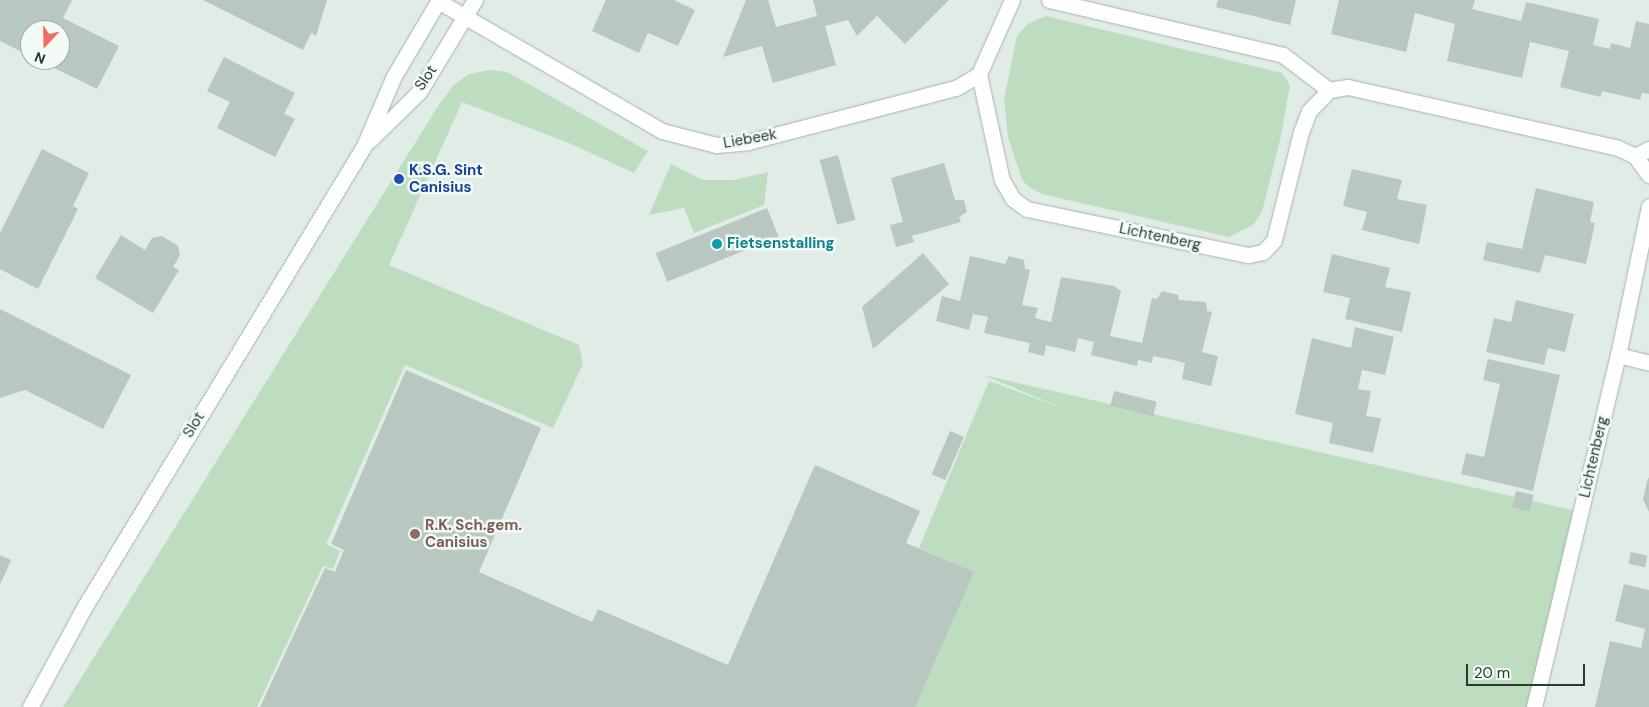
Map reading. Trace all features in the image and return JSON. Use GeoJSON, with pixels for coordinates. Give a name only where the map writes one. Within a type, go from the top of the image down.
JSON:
{"type":"FeatureCollection","features":[{"type":"Feature","properties":{"kind":"street","name":"Slot"},"geometry":{"type":"LineString","coordinates":[[30,707],[85,606],[364,146],[394,76],[438,0]]}},
{"type":"Feature","properties":{"kind":"street","name":"Liebeek"},"geometry":{"type":"LineString","coordinates":[[438,0],[662,131],[716,146],[748,142],[956,88],[979,74]]}},
{"type":"Feature","properties":{"kind":"street","name":"Slot"},"geometry":{"type":"LineString","coordinates":[[364,146],[419,92],[475,0]]}},
{"type":"Feature","properties":{"kind":"street"},"geometry":{"type":"LineString","coordinates":[[979,74],[1012,0]]}},
{"type":"Feature","properties":{"kind":"street"},"geometry":{"type":"LineString","coordinates":[[1050,0],[1283,55],[1329,90],[1348,86],[1618,148],[1635,156],[1649,175]]}},
{"type":"Feature","properties":{"kind":"street","name":"Lichtenberg"},"geometry":{"type":"LineString","coordinates":[[979,74],[1002,180],[1013,200],[1027,209],[1248,255],[1263,252],[1274,240],[1301,132],[1309,110],[1329,90]]}},
{"type":"Feature","properties":{"kind":"street"},"geometry":{"type":"LineString","coordinates":[[1635,156],[1649,149]]}},
{"type":"Feature","properties":{"kind":"street","name":"Lichtenberg"},"geometry":{"type":"LineString","coordinates":[[1534,707],[1618,355],[1649,206]]}},
{"type":"Feature","properties":{"kind":"street"},"geometry":{"type":"LineString","coordinates":[[1618,355],[1649,363]]}},
{"type":"Feature","properties":{"kind":"green space"},"geometry":{"type":"Polygon","coordinates":[[[1046,16],[1282,73],[1290,85],[1281,136],[1262,212],[1253,225],[1229,237],[1042,194],[1029,187],[1022,180],[1008,137],[1004,99],[1017,36],[1028,24],[1046,16]]]}},
{"type":"Feature","properties":{"kind":"green space"},"geometry":{"type":"Polygon","coordinates":[[[490,70],[507,72],[648,151],[634,173],[569,143],[462,102],[389,265],[579,345],[583,364],[553,428],[405,365],[326,544],[340,551],[333,569],[323,566],[257,707],[63,707],[440,103],[454,85],[469,74],[490,70]]]}},
{"type":"Feature","properties":{"kind":"green space"},"geometry":{"type":"Polygon","coordinates":[[[671,164],[703,180],[734,180],[768,172],[764,205],[694,233],[684,208],[649,215],[671,164]]]}},
{"type":"Feature","properties":{"kind":"green space"},"geometry":{"type":"Polygon","coordinates":[[[983,375],[1576,511],[1534,707],[906,707],[964,568],[919,548],[989,381],[1065,409],[983,375]]]}},
{"type":"Feature","properties":{"kind":"building"},"geometry":{"type":"Polygon","coordinates":[[[0,0],[72,0],[63,18],[67,20],[20,20],[20,51],[0,41],[0,0]]]}},
{"type":"Feature","properties":{"kind":"building"},"geometry":{"type":"Polygon","coordinates":[[[203,0],[327,0],[316,36],[311,33],[303,50],[203,0]]]}},
{"type":"Feature","properties":{"kind":"building"},"geometry":{"type":"Polygon","coordinates":[[[606,0],[674,0],[695,10],[678,46],[648,33],[639,53],[592,31],[606,0]]]}},
{"type":"Feature","properties":{"kind":"building"},"geometry":{"type":"Polygon","coordinates":[[[746,0],[768,0],[776,27],[817,16],[813,0],[949,0],[905,44],[877,16],[857,36],[848,20],[825,26],[836,65],[773,83],[762,46],[723,57],[746,0]]]}},
{"type":"Feature","properties":{"kind":"building"},"geometry":{"type":"Polygon","coordinates":[[[1218,0],[1296,0],[1290,25],[1216,7],[1218,0]]]}},
{"type":"Feature","properties":{"kind":"building"},"geometry":{"type":"Polygon","coordinates":[[[1339,0],[1475,0],[1472,9],[1521,21],[1526,2],[1599,19],[1593,45],[1610,49],[1611,43],[1630,48],[1636,21],[1649,24],[1649,94],[1642,93],[1640,100],[1602,91],[1601,97],[1560,87],[1569,51],[1530,42],[1522,78],[1447,61],[1455,24],[1415,13],[1406,52],[1331,34],[1339,0]]]}},
{"type":"Feature","properties":{"kind":"building"},"geometry":{"type":"Polygon","coordinates":[[[70,22],[119,46],[97,89],[58,70],[70,70],[70,22]]]}},
{"type":"Feature","properties":{"kind":"building"},"geometry":{"type":"Polygon","coordinates":[[[224,57],[295,93],[284,114],[295,119],[275,157],[217,128],[230,102],[207,91],[224,57]]]}},
{"type":"Feature","properties":{"kind":"building"},"geometry":{"type":"Polygon","coordinates":[[[42,149],[89,173],[73,206],[78,209],[38,289],[0,269],[0,233],[42,149]]]}},
{"type":"Feature","properties":{"kind":"building"},"geometry":{"type":"Polygon","coordinates":[[[838,155],[855,220],[837,225],[820,160],[838,155]]]}},
{"type":"Feature","properties":{"kind":"building"},"geometry":{"type":"Polygon","coordinates":[[[944,163],[955,200],[964,200],[967,212],[959,217],[961,222],[912,236],[914,242],[896,247],[890,225],[903,222],[891,178],[944,163]]]}},
{"type":"Feature","properties":{"kind":"building"},"geometry":{"type":"Polygon","coordinates":[[[1352,169],[1402,180],[1397,199],[1427,205],[1419,244],[1362,230],[1367,212],[1343,206],[1352,169]]]}},
{"type":"Feature","properties":{"kind":"building"},"geometry":{"type":"Polygon","coordinates":[[[1536,188],[1594,202],[1590,222],[1595,223],[1586,264],[1545,255],[1540,273],[1483,260],[1487,242],[1522,249],[1536,188]]]}},
{"type":"Feature","properties":{"kind":"building","name":"Fietsenstalling"},"geometry":{"type":"Polygon","coordinates":[[[767,208],[779,237],[667,282],[656,253],[767,208]]]}},
{"type":"Feature","properties":{"kind":"building"},"geometry":{"type":"Polygon","coordinates":[[[121,235],[145,250],[152,238],[162,236],[178,246],[180,255],[173,267],[179,270],[153,313],[95,278],[121,235]]]}},
{"type":"Feature","properties":{"kind":"building"},"geometry":{"type":"Polygon","coordinates":[[[923,253],[949,284],[873,349],[862,307],[923,253]]]}},
{"type":"Feature","properties":{"kind":"building"},"geometry":{"type":"Polygon","coordinates":[[[1332,254],[1390,268],[1385,287],[1411,292],[1402,332],[1345,319],[1350,298],[1323,292],[1332,254]]]}},
{"type":"Feature","properties":{"kind":"building"},"geometry":{"type":"Polygon","coordinates":[[[970,256],[1005,264],[1009,256],[1024,260],[1025,269],[1030,270],[1022,305],[1038,308],[1035,318],[1051,322],[1061,277],[1114,286],[1121,291],[1110,336],[1142,343],[1152,298],[1157,299],[1162,291],[1178,295],[1179,300],[1206,302],[1207,311],[1212,312],[1202,352],[1218,356],[1211,386],[1182,379],[1185,363],[1169,359],[1153,356],[1152,363],[1138,360],[1137,366],[1091,355],[1094,342],[1078,338],[1075,352],[1046,345],[1044,356],[1028,352],[1030,343],[984,333],[988,317],[973,314],[969,330],[936,321],[942,296],[960,301],[970,256]]]}},
{"type":"Feature","properties":{"kind":"building"},"geometry":{"type":"Polygon","coordinates":[[[1516,300],[1574,314],[1565,352],[1548,348],[1544,365],[1486,352],[1494,318],[1511,322],[1516,300]]]}},
{"type":"Feature","properties":{"kind":"building"},"geometry":{"type":"Polygon","coordinates":[[[0,309],[131,375],[103,429],[25,390],[0,398],[0,309]]]}},
{"type":"Feature","properties":{"kind":"building"},"geometry":{"type":"Polygon","coordinates":[[[1355,327],[1394,337],[1385,375],[1362,370],[1358,389],[1371,391],[1366,416],[1381,418],[1373,453],[1329,443],[1333,423],[1295,414],[1312,338],[1351,348],[1355,327]]]}},
{"type":"Feature","properties":{"kind":"building"},"geometry":{"type":"Polygon","coordinates":[[[1488,359],[1560,375],[1533,491],[1461,474],[1466,453],[1484,457],[1500,384],[1483,380],[1488,359]]]}},
{"type":"Feature","properties":{"kind":"building","name":"R.K. Sch.gem. Canisius"},"geometry":{"type":"Polygon","coordinates":[[[406,370],[541,428],[479,572],[592,622],[598,609],[728,665],[815,465],[920,511],[906,543],[974,572],[915,707],[260,707],[325,568],[335,572],[344,550],[331,544],[406,370]]]}},
{"type":"Feature","properties":{"kind":"building"},"geometry":{"type":"Polygon","coordinates":[[[1114,391],[1157,402],[1153,416],[1110,406],[1114,391]]]}},
{"type":"Feature","properties":{"kind":"building"},"geometry":{"type":"Polygon","coordinates":[[[950,431],[964,437],[945,480],[932,474],[950,431]]]}},
{"type":"Feature","properties":{"kind":"building"},"geometry":{"type":"Polygon","coordinates":[[[1649,478],[1649,512],[1643,499],[1649,478]]]}},
{"type":"Feature","properties":{"kind":"building"},"geometry":{"type":"Polygon","coordinates":[[[1516,491],[1534,495],[1530,512],[1512,508],[1516,491]]]}},
{"type":"Feature","properties":{"kind":"building"},"geometry":{"type":"Polygon","coordinates":[[[1631,552],[1648,556],[1645,568],[1628,564],[1631,552]]]}},
{"type":"Feature","properties":{"kind":"building"},"geometry":{"type":"Polygon","coordinates":[[[0,555],[11,560],[0,585],[0,555]]]}},
{"type":"Feature","properties":{"kind":"building"},"geometry":{"type":"Polygon","coordinates":[[[1624,584],[1649,590],[1649,707],[1595,707],[1610,641],[1641,648],[1645,629],[1615,621],[1624,584]]]}},
{"type":"Feature","properties":{"kind":"place","name":"K.S.G. Sint Canisius"},"geometry":{"type":"Point","coordinates":[399,179]}},
{"type":"Feature","properties":{"kind":"place","name":"Fietsenstalling"},"geometry":{"type":"Point","coordinates":[717,244]}},
{"type":"Feature","properties":{"kind":"place","name":"R.K. Sch.gem. Canisius"},"geometry":{"type":"Point","coordinates":[415,534]}}]}
